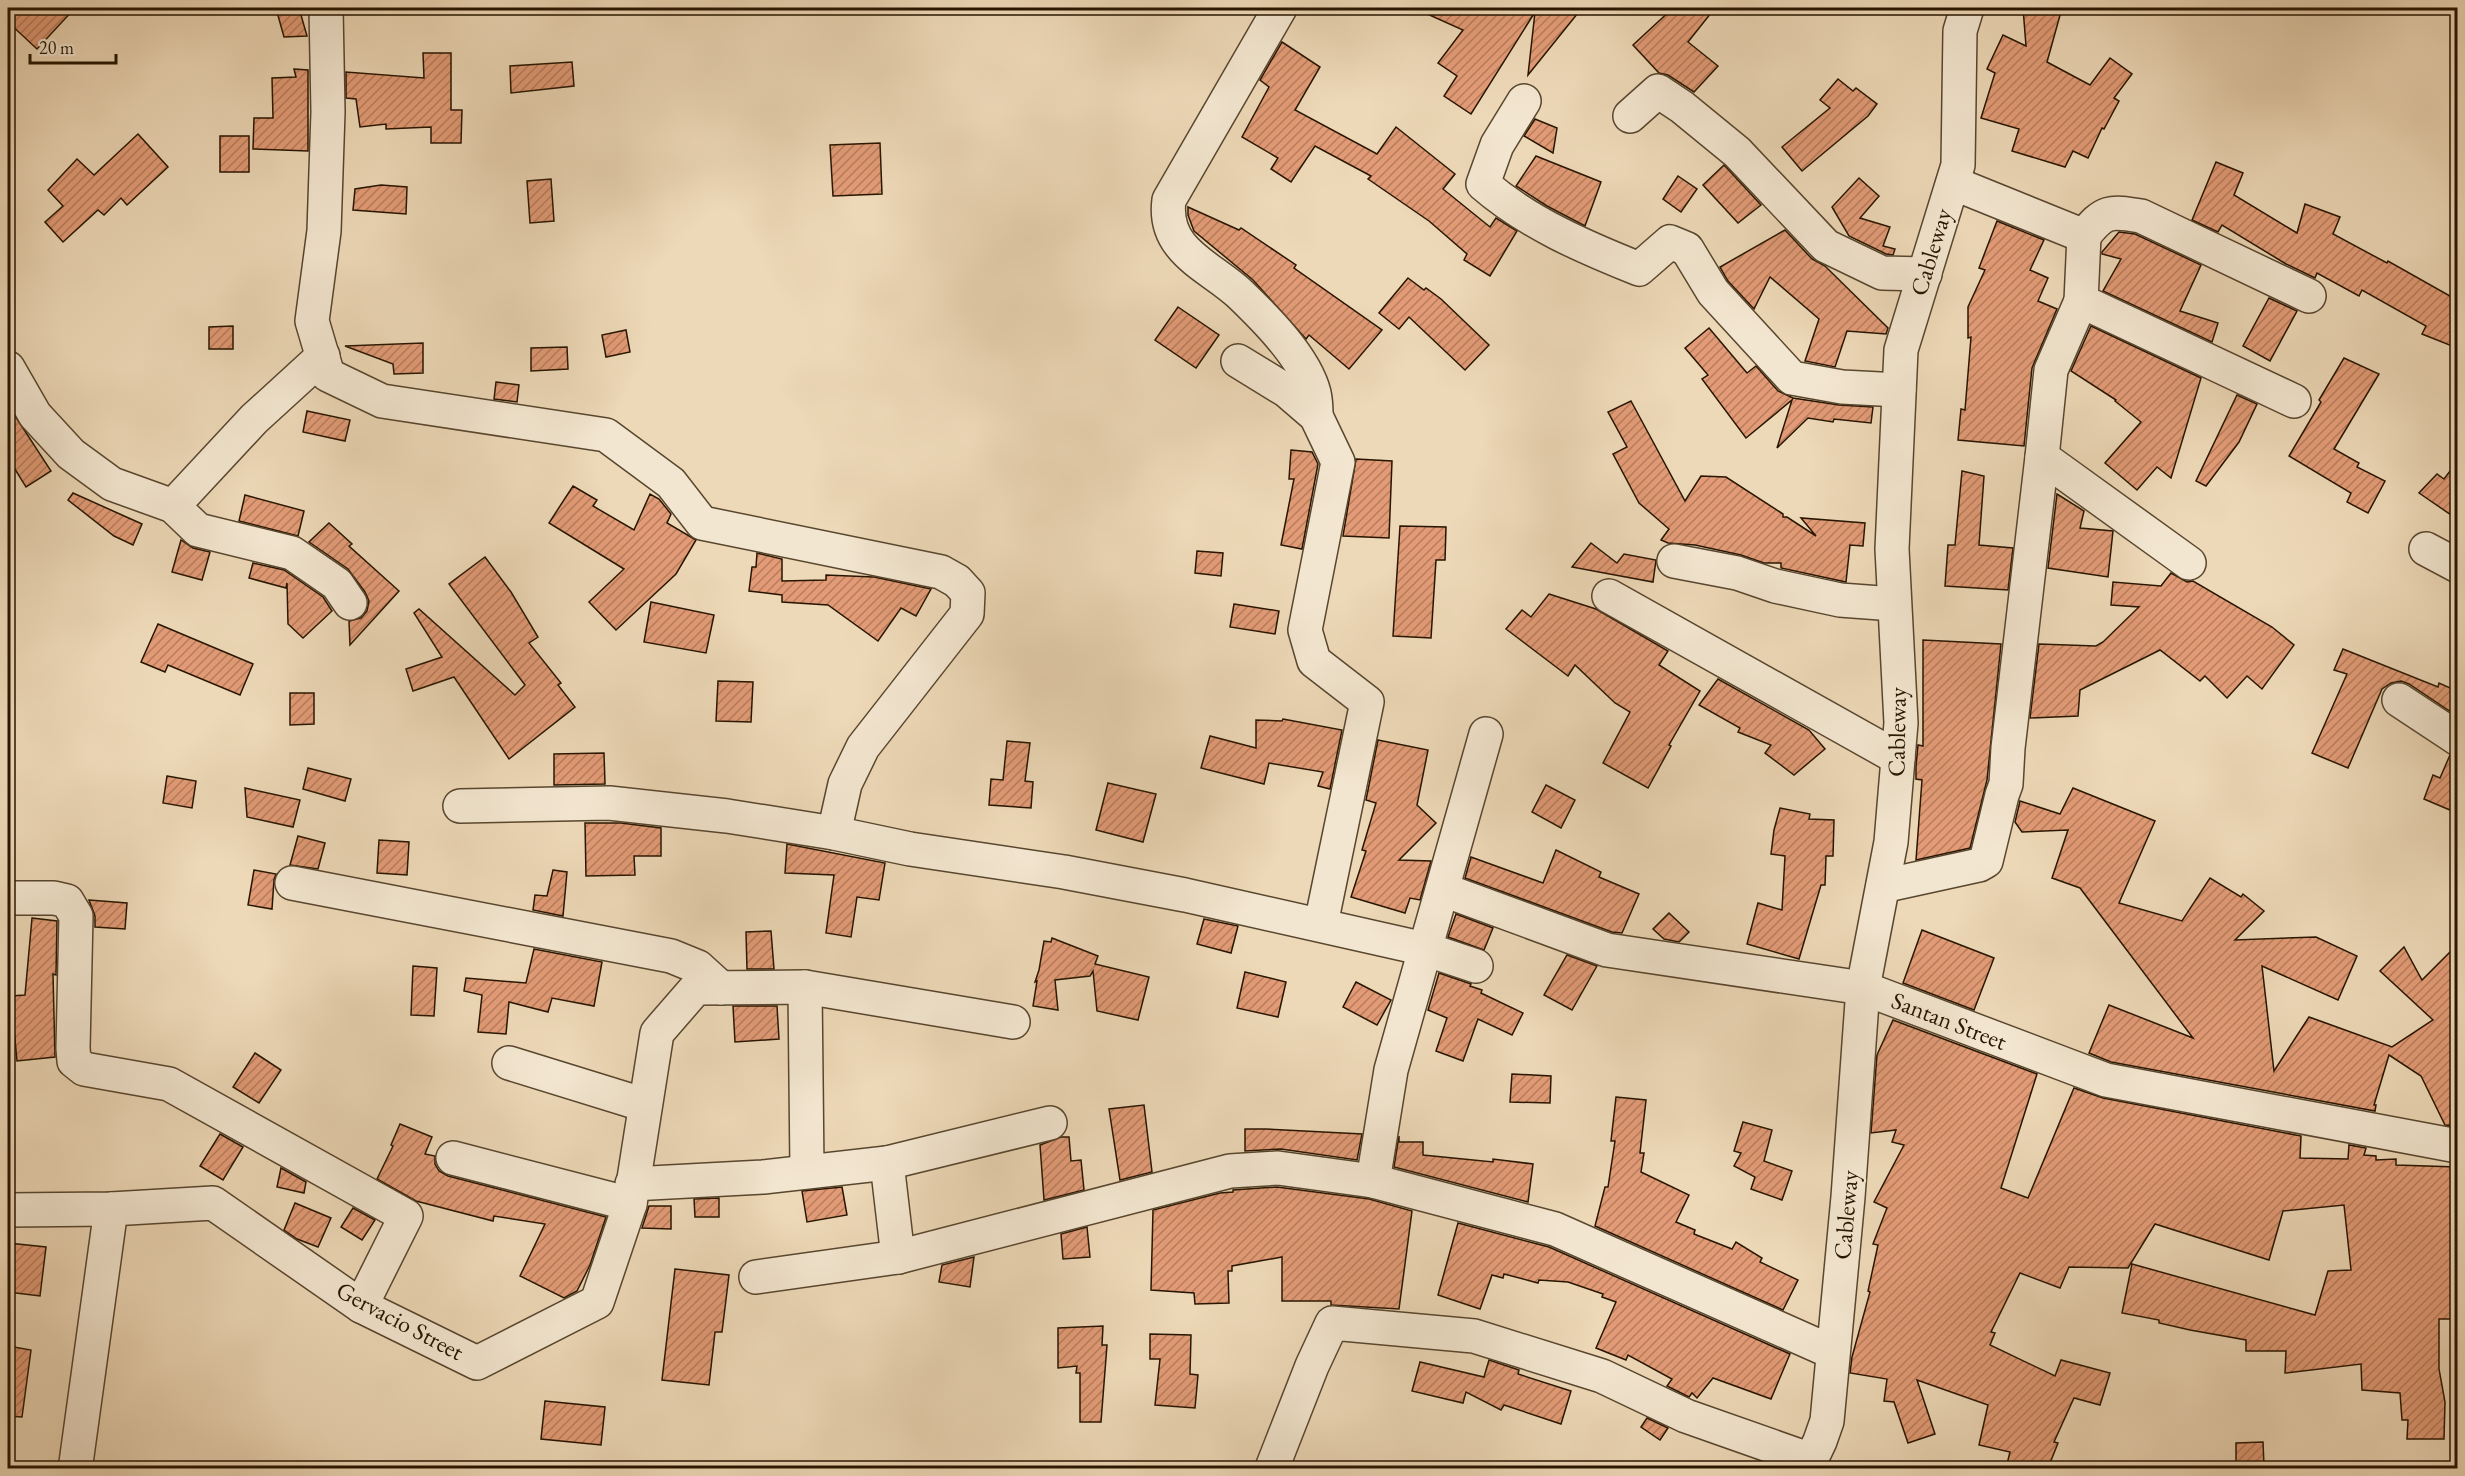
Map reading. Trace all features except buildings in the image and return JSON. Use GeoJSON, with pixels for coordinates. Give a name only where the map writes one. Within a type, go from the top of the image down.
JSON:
{"type":"FeatureCollection","features":[{"type":"Feature","properties":{"kind":"street"},"geometry":{"type":"LineString","coordinates":[[326,8],[327,112],[324,231],[312,321],[328,375],[382,400],[606,435],[671,483],[702,523],[941,572],[957,581],[968,593],[966,614],[863,747],[845,784],[834,833]]}},
{"type":"Feature","properties":{"kind":"street"},"geometry":{"type":"LineString","coordinates":[[1280,8],[1169,200],[1168,208],[1176,239],[1188,255],[1239,293],[1285,341],[1306,371],[1314,394],[1316,416],[1338,462],[1305,630],[1314,661],[1367,702],[1321,924]]}},
{"type":"Feature","properties":{"kind":"street","name":"Cableway"},"geometry":{"type":"LineString","coordinates":[[1272,1468],[1312,1366],[1332,1323],[1474,1335],[1602,1376],[1686,1416],[1811,1460],[1821,1441],[1827,1420],[1848,1197],[1863,988],[1891,842],[1901,723],[1892,549],[1901,350],[1958,165],[1960,31],[1967,8]]}},
{"type":"Feature","properties":{"kind":"street"},"geometry":{"type":"LineString","coordinates":[[1630,116],[1658,91],[1682,107],[1737,152],[1826,246],[1882,273],[1924,274]]}},
{"type":"Feature","properties":{"kind":"street"},"geometry":{"type":"LineString","coordinates":[[1524,101],[1497,145],[1483,184],[1506,204],[1578,244],[1639,269],[1670,242],[1687,249],[1713,292],[1792,378],[1842,387],[1899,390]]}},
{"type":"Feature","properties":{"kind":"street"},"geometry":{"type":"LineString","coordinates":[[1953,183],[2084,236]]}},
{"type":"Feature","properties":{"kind":"street"},"geometry":{"type":"LineString","coordinates":[[1882,886],[1979,865],[1986,861],[2001,795],[2006,784],[2008,748],[2051,370],[2080,301],[2084,236],[2098,219],[2116,212],[2141,216],[2309,296]]}},
{"type":"Feature","properties":{"kind":"street"},"geometry":{"type":"LineString","coordinates":[[2080,301],[2294,401]]}},
{"type":"Feature","properties":{"kind":"street"},"geometry":{"type":"LineString","coordinates":[[173,506],[254,419],[323,357]]}},
{"type":"Feature","properties":{"kind":"street"},"geometry":{"type":"LineString","coordinates":[[1238,361],[1287,391],[1316,416]]}},
{"type":"Feature","properties":{"kind":"street"},"geometry":{"type":"LineString","coordinates":[[8,368],[35,416],[71,454],[112,484],[173,506],[198,530],[292,553],[337,584],[350,603]]}},
{"type":"Feature","properties":{"kind":"street"},"geometry":{"type":"LineString","coordinates":[[2042,458],[2189,562]]}},
{"type":"Feature","properties":{"kind":"street"},"geometry":{"type":"LineString","coordinates":[[2426,549],[2457,566]]}},
{"type":"Feature","properties":{"kind":"street"},"geometry":{"type":"LineString","coordinates":[[1674,561],[1737,573],[1775,586],[1840,600],[1894,604]]}},
{"type":"Feature","properties":{"kind":"street"},"geometry":{"type":"LineString","coordinates":[[1609,596],[1898,758]]}},
{"type":"Feature","properties":{"kind":"street"},"geometry":{"type":"LineString","coordinates":[[2399,700],[2457,739]]}},
{"type":"Feature","properties":{"kind":"street"},"geometry":{"type":"LineString","coordinates":[[1373,1181],[1391,1070],[1444,890],[1486,734]]}},
{"type":"Feature","properties":{"kind":"street"},"geometry":{"type":"LineString","coordinates":[[460,806],[609,803],[727,816],[834,833],[910,849],[1064,872],[1321,924],[1425,949],[1476,966]]}},
{"type":"Feature","properties":{"kind":"street"},"geometry":{"type":"LineString","coordinates":[[292,883],[671,956],[698,968],[721,988],[805,987],[1013,1022]]}},
{"type":"Feature","properties":{"kind":"street","name":"Santan Street"},"geometry":{"type":"LineString","coordinates":[[1444,890],[1607,950],[1863,988],[2106,1080],[2452,1145],[2457,1144]]}},
{"type":"Feature","properties":{"kind":"street"},"geometry":{"type":"LineString","coordinates":[[8,898],[54,898],[67,901],[76,916],[73,1048],[74,1061],[84,1069],[169,1084],[406,1216],[361,1305]]}},
{"type":"Feature","properties":{"kind":"street"},"geometry":{"type":"LineString","coordinates":[[805,987],[807,1170]]}},
{"type":"Feature","properties":{"kind":"street","name":"Gervacio Street"},"geometry":{"type":"LineString","coordinates":[[8,1210],[111,1209],[213,1203],[361,1305],[477,1363],[597,1302],[631,1194],[657,1033],[696,988],[721,988]]}},
{"type":"Feature","properties":{"kind":"street"},"geometry":{"type":"LineString","coordinates":[[509,1063],[645,1105]]}},
{"type":"Feature","properties":{"kind":"street"},"geometry":{"type":"LineString","coordinates":[[453,1158],[631,1194],[807,1170],[887,1163],[1050,1123]]}},
{"type":"Feature","properties":{"kind":"street"},"geometry":{"type":"LineString","coordinates":[[887,1163],[898,1257]]}},
{"type":"Feature","properties":{"kind":"street"},"geometry":{"type":"LineString","coordinates":[[756,1278],[898,1257],[1230,1171],[1278,1168],[1373,1181],[1555,1229],[1832,1352]]}},
{"type":"Feature","properties":{"kind":"street"},"geometry":{"type":"LineString","coordinates":[[76,1463],[111,1209]]}}]}
